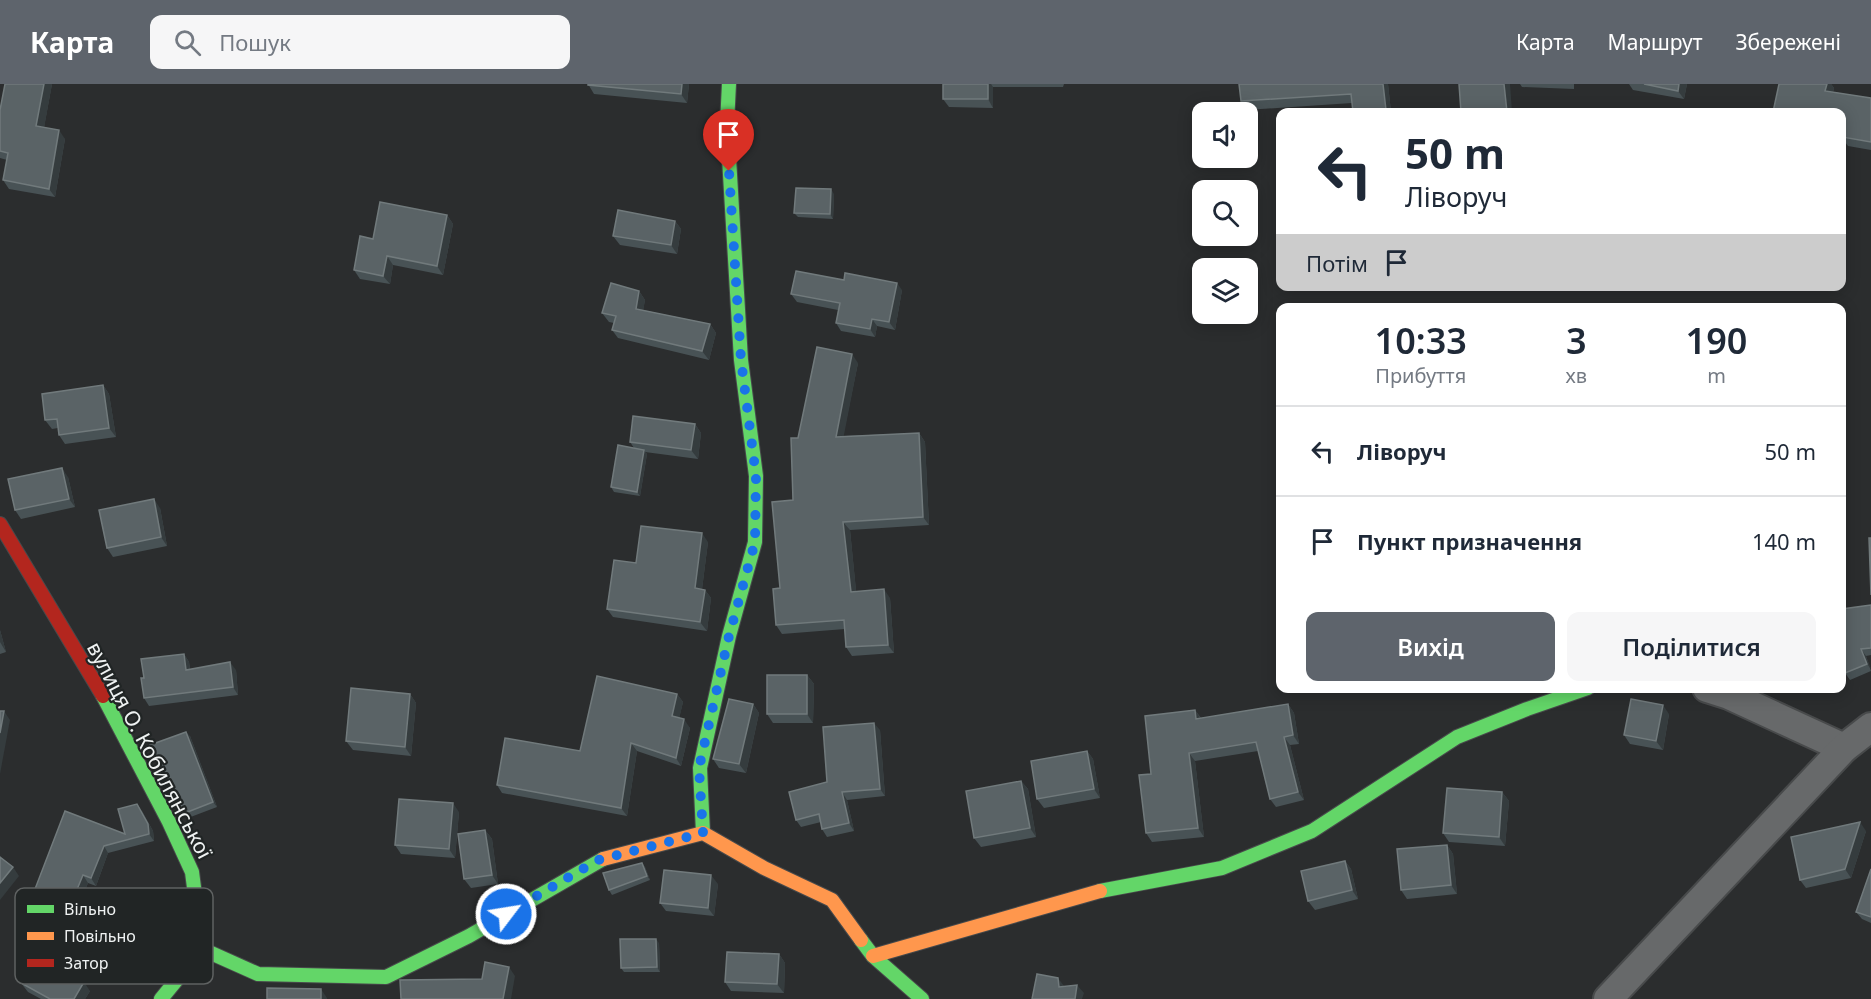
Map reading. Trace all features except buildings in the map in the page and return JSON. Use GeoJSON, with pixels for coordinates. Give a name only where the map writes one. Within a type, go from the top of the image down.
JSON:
{"type":"FeatureCollection","features":[{"type":"Feature","properties":{"kind":"street"},"geometry":{"type":"LineString","coordinates":[[703,833],[699,768],[729,636],[755,542],[756,476],[741,360],[726,124],[729,84]]}},
{"type":"Feature","properties":{"kind":"street","name":"вулиця О. Кобилянської"},"geometry":{"type":"LineString","coordinates":[[0,524],[102,696],[169,822],[192,872],[194,888]]}},
{"type":"Feature","properties":{"kind":"street"},"geometry":{"type":"LineString","coordinates":[[873,956],[1095,892],[1222,868],[1312,831],[1457,737],[1573,693]]}},
{"type":"Feature","properties":{"kind":"street"},"geometry":{"type":"LineString","coordinates":[[1723,693],[1844,747]]}},
{"type":"Feature","properties":{"kind":"street"},"geometry":{"type":"LineString","coordinates":[[1608,999],[1844,747],[1871,727]]}},
{"type":"Feature","properties":{"kind":"street"},"geometry":{"type":"LineString","coordinates":[[213,954],[258,974],[386,977],[469,936],[598,860],[703,833],[764,868],[832,900],[873,956],[922,999]]}},
{"type":"Feature","properties":{"kind":"street"},"geometry":{"type":"LineString","coordinates":[[161,999],[173,984]]}},
{"type":"Feature","properties":{"kind":"traffic: fast"},"geometry":{"type":"LineString","coordinates":[[703,833],[700,768],[729,636],[755,542],[756,476],[741,360],[727,124],[729,84]]}},
{"type":"Feature","properties":{"kind":"traffic: fast"},"geometry":{"type":"LineString","coordinates":[[1100,891],[1222,868],[1312,831],[1457,737],[1573,693]]}},
{"type":"Feature","properties":{"kind":"traffic: fast"},"geometry":{"type":"LineString","coordinates":[[103,696],[169,822],[192,872],[194,888]]}},
{"type":"Feature","properties":{"kind":"traffic: fast"},"geometry":{"type":"LineString","coordinates":[[213,954],[258,974],[386,977],[469,936],[603,859]]}},
{"type":"Feature","properties":{"kind":"traffic: fast"},"geometry":{"type":"LineString","coordinates":[[861,940],[873,956],[922,999]]}},
{"type":"Feature","properties":{"kind":"traffic: fast"},"geometry":{"type":"LineString","coordinates":[[161,999],[173,984]]}},
{"type":"Feature","properties":{"kind":"traffic: slow"},"geometry":{"type":"LineString","coordinates":[[603,859],[703,833],[764,868],[832,900],[861,940]]}},
{"type":"Feature","properties":{"kind":"traffic: slow"},"geometry":{"type":"LineString","coordinates":[[873,956],[1100,891]]}},
{"type":"Feature","properties":{"kind":"traffic: jam"},"geometry":{"type":"LineString","coordinates":[[0,524],[103,696]]}},
{"type":"Feature","properties":{"kind":"route"},"geometry":{"type":"LineString","coordinates":[[506,914],[598,860],[703,833],[699,768],[729,636],[755,542],[756,476],[741,360],[729,171]]}}]}
